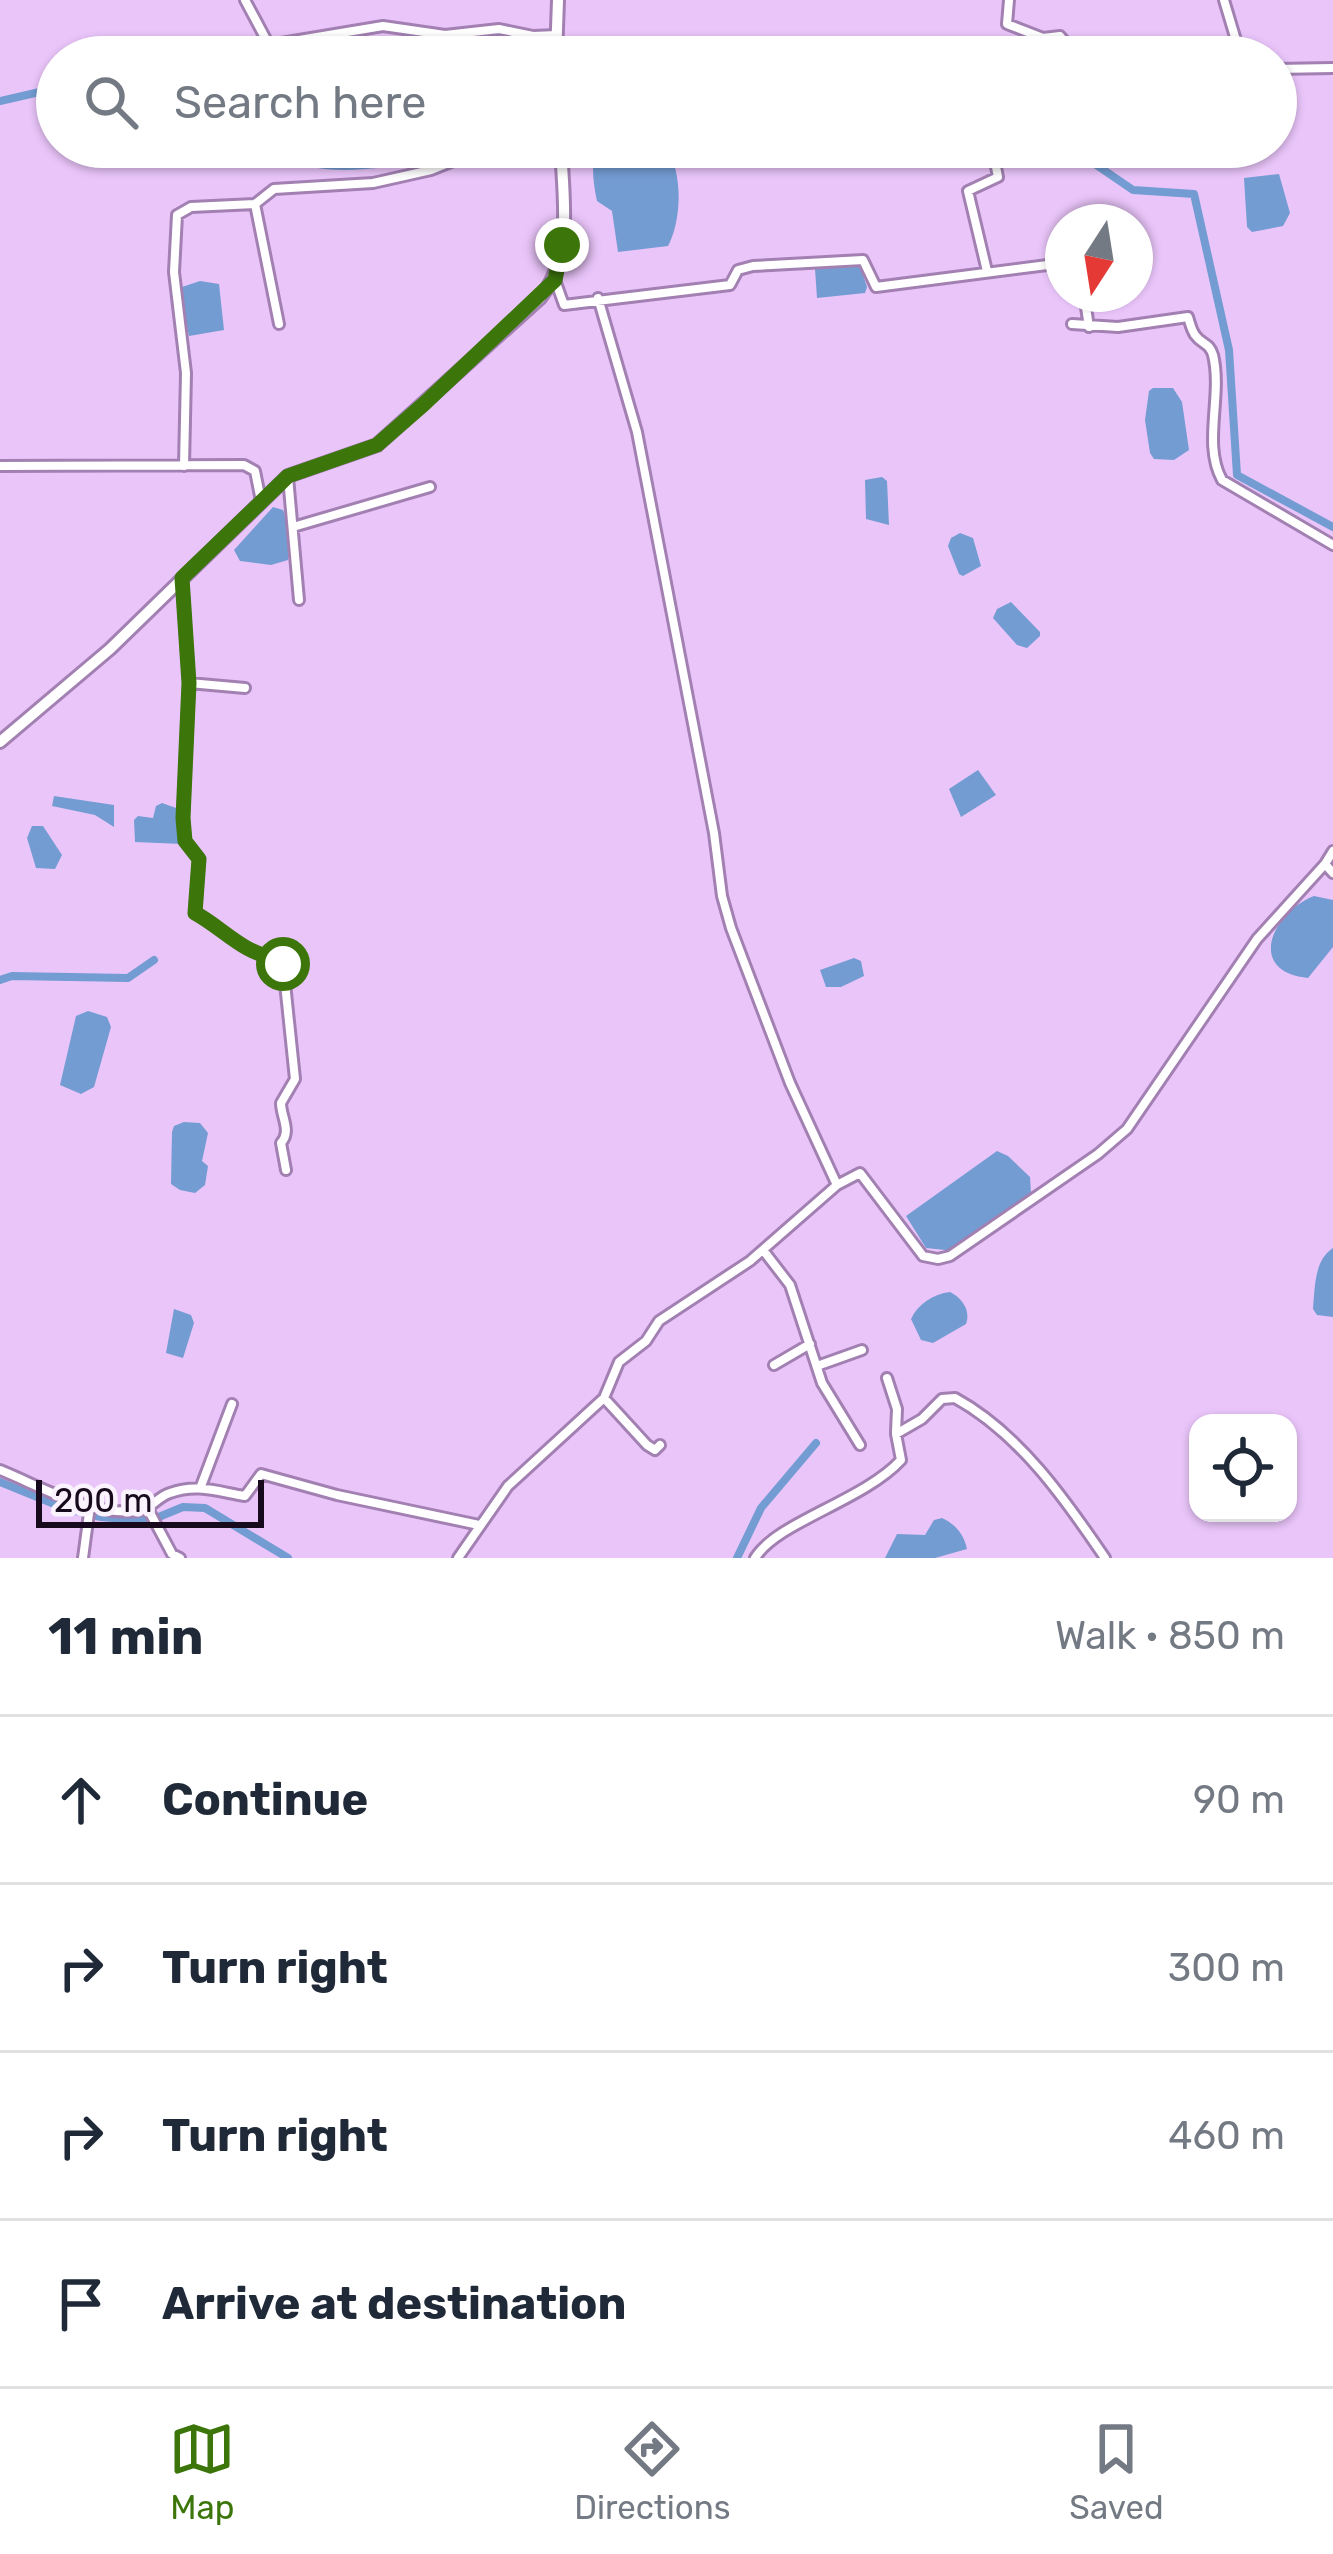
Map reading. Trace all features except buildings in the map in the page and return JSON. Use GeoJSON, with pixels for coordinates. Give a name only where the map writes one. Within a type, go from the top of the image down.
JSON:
{"type":"FeatureCollection","features":[{"type":"Feature","properties":{"kind":"main road"},"geometry":{"type":"LineString","coordinates":[[557,35],[558,0]]}},
{"type":"Feature","properties":{"kind":"main road"},"geometry":{"type":"LineString","coordinates":[[0,742],[110,649],[288,476],[377,445],[555,280],[562,245],[560,168]]}},
{"type":"Feature","properties":{"kind":"street"},"geometry":{"type":"LineString","coordinates":[[245,0],[264,36]]}},
{"type":"Feature","properties":{"kind":"street"},"geometry":{"type":"LineString","coordinates":[[1009,0],[1007,25],[1037,36]]}},
{"type":"Feature","properties":{"kind":"street"},"geometry":{"type":"LineString","coordinates":[[1224,0],[1235,36]]}},
{"type":"Feature","properties":{"kind":"street"},"geometry":{"type":"LineString","coordinates":[[323,36],[383,26],[445,35],[499,29],[557,35]]}},
{"type":"Feature","properties":{"kind":"street"},"geometry":{"type":"LineString","coordinates":[[1297,69],[1333,68]]}},
{"type":"Feature","properties":{"kind":"street"},"geometry":{"type":"LineString","coordinates":[[184,466],[186,373],[174,272],[177,215],[191,207],[255,204],[274,189],[392,179],[435,168]]}},
{"type":"Feature","properties":{"kind":"street"},"geometry":{"type":"LineString","coordinates":[[987,272],[968,191],[998,177],[996,168]]}},
{"type":"Feature","properties":{"kind":"street"},"geometry":{"type":"LineString","coordinates":[[255,204],[279,324]]}},
{"type":"Feature","properties":{"kind":"street"},"geometry":{"type":"LineString","coordinates":[[555,280],[565,305],[730,285],[738,270],[753,266],[863,260],[876,286],[1045,265]]}},
{"type":"Feature","properties":{"kind":"street"},"geometry":{"type":"LineString","coordinates":[[598,298],[637,432],[722,896],[790,1083],[837,1186]]}},
{"type":"Feature","properties":{"kind":"street"},"geometry":{"type":"LineString","coordinates":[[1087,312],[1089,327]]}},
{"type":"Feature","properties":{"kind":"street"},"geometry":{"type":"LineString","coordinates":[[1072,324],[1118,327],[1187,316],[1194,334],[1208,343],[1213,355],[1215,467],[1222,480],[1333,545]]}},
{"type":"Feature","properties":{"kind":"street"},"geometry":{"type":"LineString","coordinates":[[0,466],[244,465],[255,471],[261,501]]}},
{"type":"Feature","properties":{"kind":"street"},"geometry":{"type":"LineString","coordinates":[[288,476],[299,600]]}},
{"type":"Feature","properties":{"kind":"street"},"geometry":{"type":"LineString","coordinates":[[293,527],[430,487]]}},
{"type":"Feature","properties":{"kind":"street"},"geometry":{"type":"LineString","coordinates":[[182,578],[189,683],[183,818],[185,841],[199,859],[195,913],[249,949],[283,964],[295,1079],[280,1103],[286,1170]]}},
{"type":"Feature","properties":{"kind":"street"},"geometry":{"type":"LineString","coordinates":[[189,683],[245,688]]}},
{"type":"Feature","properties":{"kind":"street"},"geometry":{"type":"LineString","coordinates":[[458,1558],[538,1454],[604,1398],[619,1362],[646,1341],[658,1321],[764,1250],[837,1186],[860,1173],[923,1256],[938,1259],[950,1256],[1098,1154],[1127,1129],[1257,939],[1333,851]]}},
{"type":"Feature","properties":{"kind":"street"},"geometry":{"type":"LineString","coordinates":[[1325,864],[1333,873]]}},
{"type":"Feature","properties":{"kind":"street"},"geometry":{"type":"LineString","coordinates":[[764,1250],[790,1285],[822,1383],[860,1445]]}},
{"type":"Feature","properties":{"kind":"street"},"geometry":{"type":"LineString","coordinates":[[774,1364],[811,1344]]}},
{"type":"Feature","properties":{"kind":"street"},"geometry":{"type":"LineString","coordinates":[[817,1366],[862,1351]]}},
{"type":"Feature","properties":{"kind":"street"},"geometry":{"type":"LineString","coordinates":[[755,1558],[764,1543],[856,1496],[901,1460],[897,1409],[887,1378]]}},
{"type":"Feature","properties":{"kind":"street"},"geometry":{"type":"LineString","coordinates":[[604,1398],[646,1445],[655,1450],[660,1445]]}},
{"type":"Feature","properties":{"kind":"street"},"geometry":{"type":"LineString","coordinates":[[896,1434],[922,1419],[942,1399],[955,1398],[966,1404],[1004,1433],[1063,1496],[1105,1558]]}},
{"type":"Feature","properties":{"kind":"street"},"geometry":{"type":"LineString","coordinates":[[201,1486],[232,1404]]}},
{"type":"Feature","properties":{"kind":"street"},"geometry":{"type":"LineString","coordinates":[[0,1470],[90,1507],[114,1511],[150,1512],[171,1492],[201,1486],[245,1496],[261,1474],[479,1525]]}},
{"type":"Feature","properties":{"kind":"street"},"geometry":{"type":"LineString","coordinates":[[83,1558],[90,1507]]}},
{"type":"Feature","properties":{"kind":"street"},"geometry":{"type":"LineString","coordinates":[[150,1512],[175,1557]]}},
{"type":"Feature","properties":{"kind":"water"},"geometry":{"type":"Polygon","coordinates":[[[593,168],[675,168],[679,196],[668,246],[618,252],[612,211],[597,201],[593,168]]]}},
{"type":"Feature","properties":{"kind":"water"},"geometry":{"type":"Polygon","coordinates":[[[1279,174],[1290,213],[1283,226],[1252,232],[1247,227],[1244,178],[1279,174]]]}},
{"type":"Feature","properties":{"kind":"water"},"geometry":{"type":"Polygon","coordinates":[[[860,266],[865,293],[817,298],[815,269],[860,266]]]}},
{"type":"Feature","properties":{"kind":"water"},"geometry":{"type":"Polygon","coordinates":[[[200,281],[219,284],[224,330],[189,336],[179,288],[200,281]]]}},
{"type":"Feature","properties":{"kind":"water"},"geometry":{"type":"Polygon","coordinates":[[[1153,388],[1173,388],[1182,402],[1189,450],[1174,460],[1154,459],[1150,453],[1145,420],[1153,388]]]}},
{"type":"Feature","properties":{"kind":"water"},"geometry":{"type":"Polygon","coordinates":[[[882,477],[887,481],[889,525],[866,519],[865,480],[882,477]]]}},
{"type":"Feature","properties":{"kind":"water"},"geometry":{"type":"Polygon","coordinates":[[[273,507],[283,510],[292,535],[288,560],[271,565],[240,561],[234,550],[273,507]]]}},
{"type":"Feature","properties":{"kind":"water"},"geometry":{"type":"Polygon","coordinates":[[[960,533],[973,538],[981,566],[963,576],[948,546],[960,533]]]}},
{"type":"Feature","properties":{"kind":"water"},"geometry":{"type":"Polygon","coordinates":[[[1011,602],[1040,632],[1027,648],[1017,645],[993,618],[997,609],[1011,602]]]}},
{"type":"Feature","properties":{"kind":"water"},"geometry":{"type":"Polygon","coordinates":[[[978,770],[996,795],[961,817],[949,789],[978,770]]]}},
{"type":"Feature","properties":{"kind":"water"},"geometry":{"type":"Polygon","coordinates":[[[54,796],[114,805],[114,827],[95,815],[52,806],[54,796]]]}},
{"type":"Feature","properties":{"kind":"water"},"geometry":{"type":"Polygon","coordinates":[[[162,803],[179,809],[182,844],[135,842],[134,820],[153,818],[156,806],[162,803]]]}},
{"type":"Feature","properties":{"kind":"water"},"geometry":{"type":"Polygon","coordinates":[[[32,826],[43,826],[62,855],[55,869],[36,868],[27,838],[32,826]]]}},
{"type":"Feature","properties":{"kind":"water"},"geometry":{"type":"Polygon","coordinates":[[[1314,896],[1333,900],[1333,947],[1308,978],[1288,973],[1271,953],[1272,940],[1287,914],[1314,896]]]}},
{"type":"Feature","properties":{"kind":"water"},"geometry":{"type":"Polygon","coordinates":[[[854,958],[861,961],[864,976],[841,987],[826,987],[820,970],[854,958]]]}},
{"type":"Feature","properties":{"kind":"water"},"geometry":{"type":"Polygon","coordinates":[[[88,1011],[107,1017],[111,1027],[94,1087],[81,1094],[60,1085],[76,1016],[88,1011]]]}},
{"type":"Feature","properties":{"kind":"water"},"geometry":{"type":"Polygon","coordinates":[[[184,1122],[200,1123],[208,1133],[202,1161],[208,1166],[205,1185],[195,1193],[171,1184],[172,1132],[184,1122]]]}},
{"type":"Feature","properties":{"kind":"water"},"geometry":{"type":"Polygon","coordinates":[[[997,1151],[1030,1177],[1031,1194],[955,1251],[926,1248],[906,1216],[997,1151]]]}},
{"type":"Feature","properties":{"kind":"water"},"geometry":{"type":"Polygon","coordinates":[[[1333,1248],[1333,1317],[1317,1315],[1313,1309],[1319,1267],[1333,1248]]]}},
{"type":"Feature","properties":{"kind":"water"},"geometry":{"type":"Polygon","coordinates":[[[950,1292],[964,1305],[966,1324],[933,1343],[921,1340],[911,1319],[914,1314],[927,1301],[950,1292]]]}},
{"type":"Feature","properties":{"kind":"water"},"geometry":{"type":"Polygon","coordinates":[[[174,1309],[191,1315],[194,1323],[183,1358],[166,1353],[174,1309]]]}},
{"type":"Feature","properties":{"kind":"water"},"geometry":{"type":"Polygon","coordinates":[[[942,1518],[958,1530],[967,1549],[935,1558],[885,1558],[897,1534],[925,1535],[934,1520],[942,1518]]]}},
{"type":"Feature","properties":{"kind":"waterway"},"geometry":{"type":"LineString","coordinates":[[352,36],[363,32]]}},
{"type":"Feature","properties":{"kind":"waterway"},"geometry":{"type":"LineString","coordinates":[[413,33],[428,36]]}},
{"type":"Feature","properties":{"kind":"waterway"},"geometry":{"type":"LineString","coordinates":[[508,36],[516,35]]}},
{"type":"Feature","properties":{"kind":"waterway"},"geometry":{"type":"LineString","coordinates":[[0,101],[36,93]]}},
{"type":"Feature","properties":{"kind":"waterway"},"geometry":{"type":"LineString","coordinates":[[1101,168],[1133,190],[1194,194],[1229,350],[1237,475],[1333,527]]}},
{"type":"Feature","properties":{"kind":"waterway"},"geometry":{"type":"LineString","coordinates":[[0,980],[12,976],[128,978],[154,960]]}},
{"type":"Feature","properties":{"kind":"waterway"},"geometry":{"type":"LineString","coordinates":[[737,1558],[761,1508],[816,1443]]}},
{"type":"Feature","properties":{"kind":"waterway"},"geometry":{"type":"LineString","coordinates":[[0,1482],[64,1508],[101,1517],[149,1521],[183,1507],[205,1508],[288,1558]]}},
{"type":"Feature","properties":{"kind":"route"},"geometry":{"type":"LineString","coordinates":[[283,964],[249,949],[195,913],[199,859],[185,841],[183,818],[189,683],[182,578],[288,476],[377,445],[424,404],[540,298],[555,280],[562,245]]}}]}
